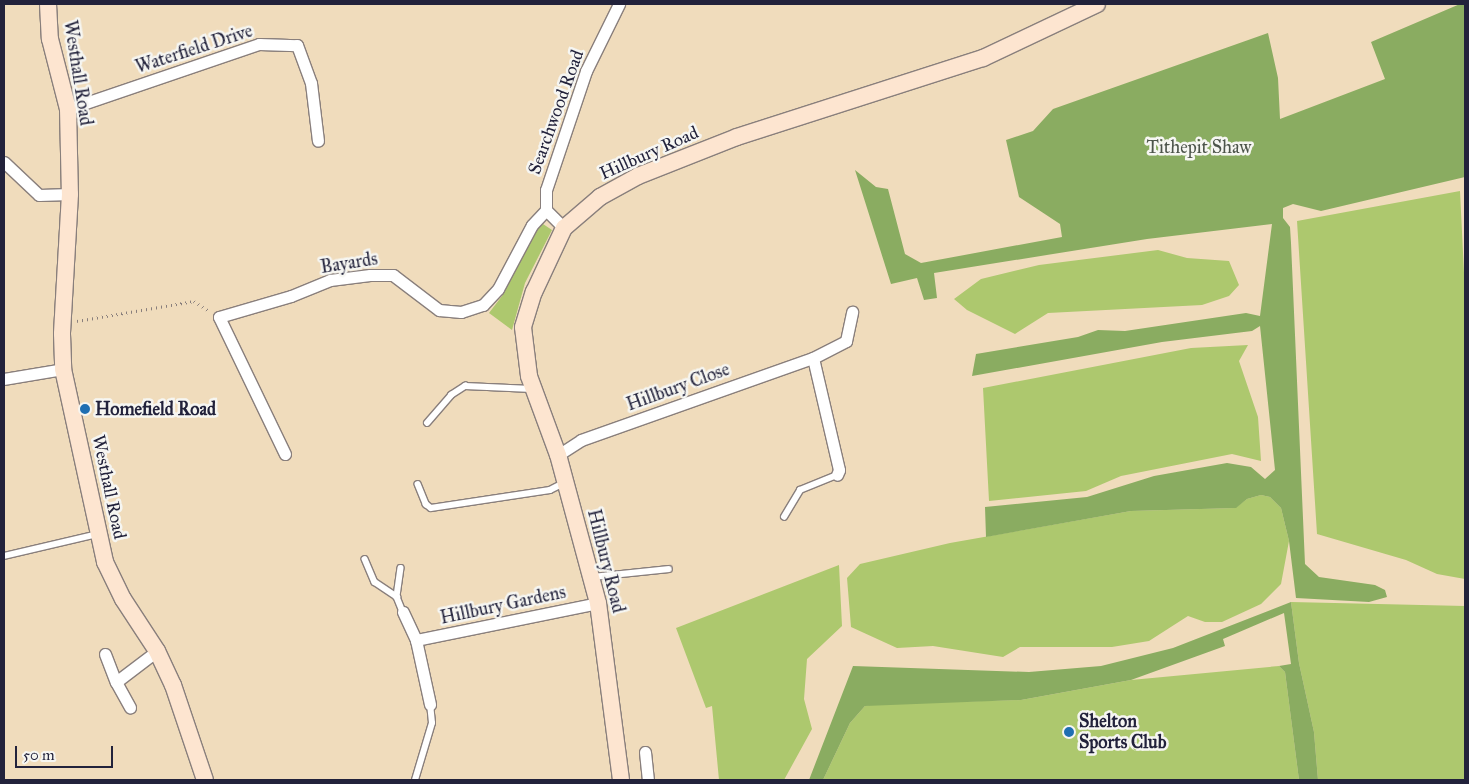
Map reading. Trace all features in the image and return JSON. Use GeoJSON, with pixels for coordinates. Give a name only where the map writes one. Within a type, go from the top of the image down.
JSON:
{"type":"FeatureCollection","features":[{"type":"Feature","properties":{"kind":"main road","name":"Westhall Road"},"geometry":{"type":"LineString","coordinates":[[48,4],[50,39],[68,109],[70,194],[62,323],[63,369],[105,562],[123,599],[157,651],[173,685],[205,780]]}},
{"type":"Feature","properties":{"kind":"main road","name":"Hillbury Road"},"geometry":{"type":"LineString","coordinates":[[621,780],[598,603],[558,455],[534,389],[523,327],[534,292],[564,228],[600,197],[638,176],[737,137],[983,58],[1097,4]]}},
{"type":"Feature","properties":{"kind":"street","name":"Searchwood Road"},"geometry":{"type":"LineString","coordinates":[[546,210],[546,190],[586,71],[619,4]]}},
{"type":"Feature","properties":{"kind":"street","name":"Waterfield Drive"},"geometry":{"type":"LineString","coordinates":[[68,109],[259,44],[296,45],[311,84],[318,141]]}},
{"type":"Feature","properties":{"kind":"street"},"geometry":{"type":"LineString","coordinates":[[4,162],[39,195],[70,194]]}},
{"type":"Feature","properties":{"kind":"street"},"geometry":{"type":"LineString","coordinates":[[546,210],[564,228]]}},
{"type":"Feature","properties":{"kind":"street","name":"Bayards"},"geometry":{"type":"LineString","coordinates":[[219,317],[291,296],[330,280],[370,275],[393,275],[439,310],[461,312],[483,305],[498,289],[532,225],[546,210]]}},
{"type":"Feature","properties":{"kind":"street","name":"Hillbury Close"},"geometry":{"type":"LineString","coordinates":[[558,455],[581,440],[813,358],[846,341],[852,312]]}},
{"type":"Feature","properties":{"kind":"street"},"geometry":{"type":"LineString","coordinates":[[219,317],[285,454]]}},
{"type":"Feature","properties":{"kind":"street"},"geometry":{"type":"LineString","coordinates":[[813,358],[839,470],[837,475]]}},
{"type":"Feature","properties":{"kind":"street"},"geometry":{"type":"LineString","coordinates":[[4,379],[63,369]]}},
{"type":"Feature","properties":{"kind":"street","name":"Hillbury Gardens"},"geometry":{"type":"LineString","coordinates":[[416,640],[598,603]]}},
{"type":"Feature","properties":{"kind":"street"},"geometry":{"type":"LineString","coordinates":[[403,612],[416,640],[430,704]]}},
{"type":"Feature","properties":{"kind":"street"},"geometry":{"type":"LineString","coordinates":[[116,682],[157,651]]}},
{"type":"Feature","properties":{"kind":"street"},"geometry":{"type":"LineString","coordinates":[[105,654],[116,682],[130,707]]}},
{"type":"Feature","properties":{"kind":"street"},"geometry":{"type":"LineString","coordinates":[[645,752],[648,780]]}},
{"type":"Feature","properties":{"kind":"lane"},"geometry":{"type":"LineString","coordinates":[[427,423],[451,396],[465,386],[534,389]]}},
{"type":"Feature","properties":{"kind":"lane"},"geometry":{"type":"LineString","coordinates":[[784,517],[800,490],[837,475]]}},
{"type":"Feature","properties":{"kind":"lane"},"geometry":{"type":"LineString","coordinates":[[418,484],[426,504],[431,508],[550,490],[566,482]]}},
{"type":"Feature","properties":{"kind":"lane"},"geometry":{"type":"LineString","coordinates":[[4,556],[98,534]]}},
{"type":"Feature","properties":{"kind":"lane"},"geometry":{"type":"LineString","coordinates":[[364,559],[378,585],[397,597]]}},
{"type":"Feature","properties":{"kind":"lane"},"geometry":{"type":"LineString","coordinates":[[401,568],[397,597],[403,612]]}},
{"type":"Feature","properties":{"kind":"lane"},"geometry":{"type":"LineString","coordinates":[[591,577],[669,568]]}},
{"type":"Feature","properties":{"kind":"lane"},"geometry":{"type":"LineString","coordinates":[[415,780],[432,722],[430,704]]}},
{"type":"Feature","properties":{"kind":"path"},"geometry":{"type":"LineString","coordinates":[[62,323],[194,301],[219,317]]}},
{"type":"Feature","properties":{"kind":"green space","name":"Tithepit Shaw"},"geometry":{"type":"Polygon","coordinates":[[[1460,4],[1465,4],[1465,177],[1321,211],[1293,204],[1283,208],[1283,218],[1290,227],[1291,243],[1305,564],[1319,577],[1375,585],[1385,590],[1387,597],[1369,602],[1296,598],[1289,541],[1281,508],[1270,497],[1261,495],[1247,499],[1236,508],[1131,511],[986,537],[985,507],[1087,497],[1154,476],[1227,463],[1251,467],[1265,479],[1275,470],[1260,326],[1252,331],[1162,342],[972,376],[976,354],[1078,337],[1098,330],[1125,331],[1246,313],[1260,316],[1272,224],[1147,239],[934,273],[937,298],[924,300],[917,278],[891,284],[855,170],[876,187],[888,189],[905,254],[921,263],[1062,237],[1060,224],[1019,197],[1006,140],[1033,131],[1053,109],[1268,33],[1278,78],[1280,119],[1385,79],[1371,42],[1460,4]]]}},
{"type":"Feature","properties":{"kind":"green space"},"geometry":{"type":"Polygon","coordinates":[[[1460,191],[1465,293],[1465,579],[1437,574],[1406,560],[1317,534],[1297,221],[1460,191]]]}},
{"type":"Feature","properties":{"kind":"green space"},"geometry":{"type":"Polygon","coordinates":[[[543,224],[552,230],[525,283],[512,330],[489,313],[502,296],[537,228],[543,224]]]}},
{"type":"Feature","properties":{"kind":"green space"},"geometry":{"type":"Polygon","coordinates":[[[1158,250],[1187,258],[1229,261],[1239,285],[1229,296],[1202,305],[1048,313],[1015,334],[967,310],[954,299],[981,279],[1039,265],[1158,250]]]}},
{"type":"Feature","properties":{"kind":"green space"},"geometry":{"type":"Polygon","coordinates":[[[1248,345],[1239,361],[1258,417],[1261,461],[1232,454],[1121,476],[1086,491],[989,501],[983,388],[1191,348],[1248,345]]]}},
{"type":"Feature","properties":{"kind":"green space"},"geometry":{"type":"Polygon","coordinates":[[[1261,495],[1270,497],[1281,508],[1289,541],[1281,584],[1261,604],[1222,622],[1205,622],[1188,616],[1149,641],[1112,647],[1020,647],[1003,657],[933,646],[897,648],[851,627],[847,578],[860,564],[950,543],[1131,511],[1235,508],[1247,499],[1261,495]]]}},
{"type":"Feature","properties":{"kind":"green space"},"geometry":{"type":"Polygon","coordinates":[[[839,565],[842,626],[807,659],[804,699],[812,729],[784,780],[719,780],[712,706],[706,708],[676,628],[839,565]]]}},
{"type":"Feature","properties":{"kind":"green space"},"geometry":{"type":"Polygon","coordinates":[[[1291,602],[1465,606],[1465,780],[1318,780],[1314,732],[1299,663],[1291,602]]]}},
{"type":"Feature","properties":{"kind":"green space"},"geometry":{"type":"Polygon","coordinates":[[[1291,602],[1299,663],[1314,732],[1318,780],[1299,780],[1285,672],[1279,666],[1291,664],[1284,613],[1223,639],[1225,646],[1131,680],[1021,700],[865,706],[850,723],[823,780],[809,780],[853,666],[1029,672],[1101,666],[1173,648],[1291,602]]]}},
{"type":"Feature","properties":{"kind":"green space","name":"Shelton Sports Club"},"geometry":{"type":"Polygon","coordinates":[[[1279,666],[1285,672],[1299,780],[823,780],[850,723],[865,706],[874,704],[1021,700],[1131,680],[1279,666]]]}},
{"type":"Feature","properties":{"kind":"place","name":"Homefield Road"},"geometry":{"type":"Point","coordinates":[85,409]}},
{"type":"Feature","properties":{"kind":"place","name":"Shelton Sports Club"},"geometry":{"type":"Point","coordinates":[1069,732]}}]}
